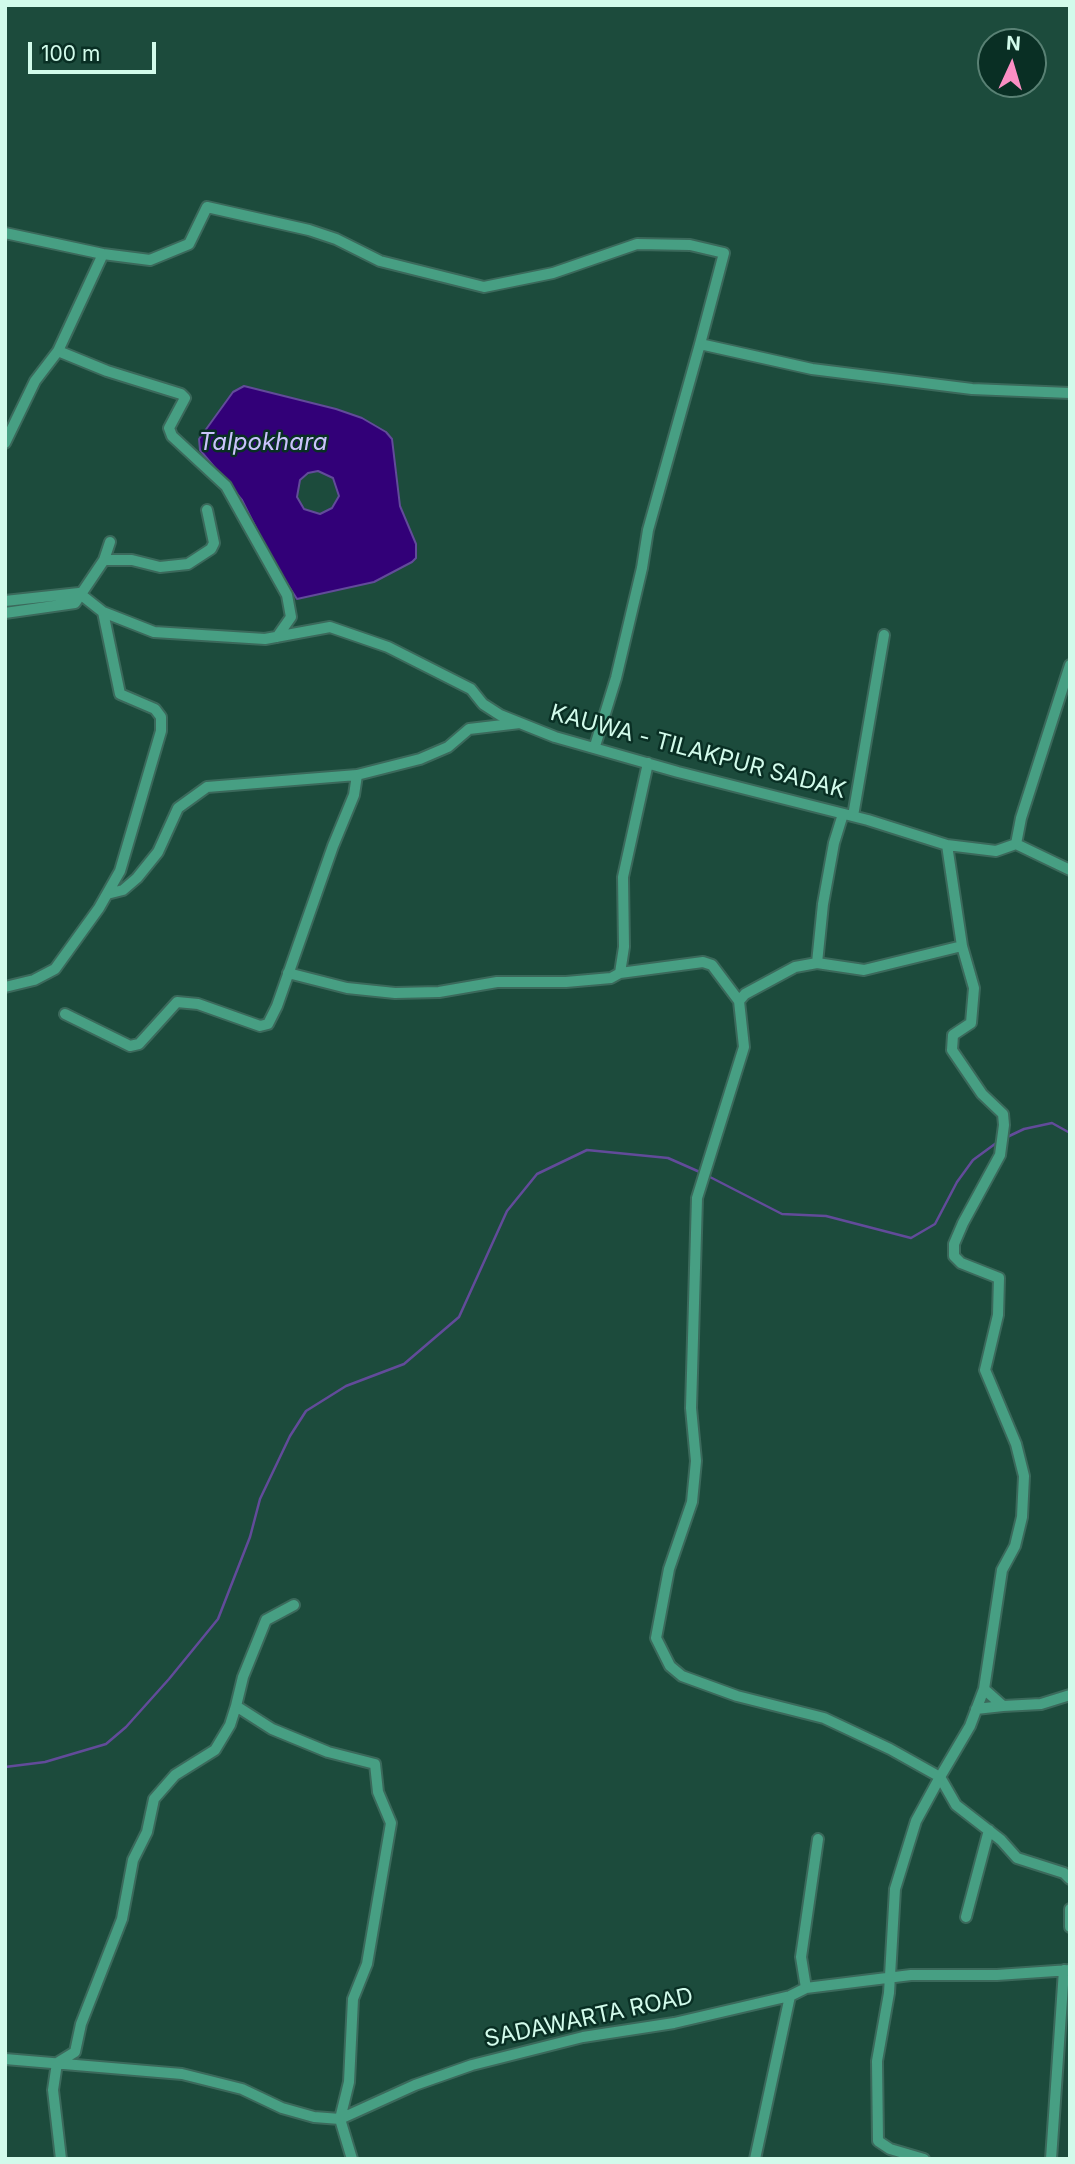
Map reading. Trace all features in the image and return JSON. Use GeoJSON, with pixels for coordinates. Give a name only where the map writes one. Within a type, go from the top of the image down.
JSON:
{"type":"FeatureCollection","features":[{"type":"Feature","properties":{"kind":"street"},"geometry":{"type":"LineString","coordinates":[[5,233],[103,254],[150,260],[189,244],[207,207],[309,230],[336,239],[380,261],[484,287],[553,273],[637,244],[690,245],[723,253],[648,530],[642,568],[616,678],[595,746]]}},
{"type":"Feature","properties":{"kind":"street"},"geometry":{"type":"LineString","coordinates":[[5,443],[35,382],[58,351],[103,254]]}},
{"type":"Feature","properties":{"kind":"street"},"geometry":{"type":"LineString","coordinates":[[700,344],[812,369],[972,389],[1070,393]]}},
{"type":"Feature","properties":{"kind":"street"},"geometry":{"type":"LineString","coordinates":[[58,351],[107,371],[181,394],[185,398],[169,428],[172,436],[226,486],[287,595],[291,617],[277,637]]}},
{"type":"Feature","properties":{"kind":"street"},"geometry":{"type":"LineString","coordinates":[[104,560],[132,560],[160,567],[188,564],[211,549],[214,543],[207,510]]}},
{"type":"Feature","properties":{"kind":"street"},"geometry":{"type":"LineString","coordinates":[[5,613],[75,603],[79,593],[104,560],[110,542]]}},
{"type":"Feature","properties":{"kind":"street"},"geometry":{"type":"LineString","coordinates":[[5,601],[64,592],[79,593]]}},
{"type":"Feature","properties":{"kind":"street","name":"KAUWA - TILAKPUR SADAK"},"geometry":{"type":"LineString","coordinates":[[79,593],[103,612],[154,632],[265,639],[330,627],[388,647],[471,689],[483,704],[499,715],[555,737],[848,815],[947,845],[996,851],[1016,844]]}},
{"type":"Feature","properties":{"kind":"street"},"geometry":{"type":"LineString","coordinates":[[5,987],[34,980],[55,969],[65,959],[107,894],[120,871],[161,731],[161,717],[155,709],[120,694],[103,612]]}},
{"type":"Feature","properties":{"kind":"street"},"geometry":{"type":"LineString","coordinates":[[817,964],[823,904],[834,842],[848,815],[884,635]]}},
{"type":"Feature","properties":{"kind":"street"},"geometry":{"type":"LineString","coordinates":[[1070,665],[1021,818],[1016,844],[1070,870]]}},
{"type":"Feature","properties":{"kind":"street"},"geometry":{"type":"LineString","coordinates":[[107,894],[123,890],[137,878],[158,852],[178,808],[207,787],[358,775],[421,759],[448,747],[469,729],[520,723]]}},
{"type":"Feature","properties":{"kind":"street"},"geometry":{"type":"LineString","coordinates":[[620,973],[624,947],[623,877],[648,763]]}},
{"type":"Feature","properties":{"kind":"street"},"geometry":{"type":"LineString","coordinates":[[65,1014],[130,1046],[139,1044],[177,1002],[198,1004],[260,1026],[268,1024],[273,1017],[313,910],[333,846],[355,794],[358,775]]}},
{"type":"Feature","properties":{"kind":"street"},"geometry":{"type":"LineString","coordinates":[[924,2159],[890,2149],[878,2141],[877,2061],[890,1977],[895,1888],[916,1821],[984,1689],[1002,1570],[1015,1546],[1022,1517],[1024,1476],[1016,1444],[985,1370],[998,1315],[999,1278],[961,1263],[954,1256],[954,1244],[1000,1155],[1003,1114],[982,1094],[952,1050],[953,1035],[971,1023],[974,988],[962,946],[947,845]]}},
{"type":"Feature","properties":{"kind":"street"},"geometry":{"type":"LineString","coordinates":[[739,1001],[752,990],[794,967],[817,964],[864,970],[962,946]]}},
{"type":"Feature","properties":{"kind":"street"},"geometry":{"type":"LineString","coordinates":[[288,973],[347,988],[395,993],[439,992],[497,982],[566,982],[611,978],[620,973],[703,962],[712,965],[739,1001],[744,1047],[697,1198],[691,1408],[696,1461],[692,1503],[677,1537],[659,1611],[656,1638],[670,1666],[682,1676],[737,1696],[824,1718],[890,1749],[940,1777],[956,1805],[989,1830],[1017,1858],[1064,1873],[1070,1879]]}},
{"type":"Feature","properties":{"kind":"street"},"geometry":{"type":"LineString","coordinates":[[57,2063],[75,2052],[81,2024],[122,1919],[133,1860],[147,1832],[154,1799],[175,1775],[215,1751],[230,1725],[243,1677],[266,1620],[294,1605]]}},
{"type":"Feature","properties":{"kind":"street"},"geometry":{"type":"LineString","coordinates":[[984,1689],[1003,1706]]}},
{"type":"Feature","properties":{"kind":"street"},"geometry":{"type":"LineString","coordinates":[[976,1709],[1041,1704],[1070,1695]]}},
{"type":"Feature","properties":{"kind":"street"},"geometry":{"type":"LineString","coordinates":[[236,1706],[272,1730],[328,1752],[375,1764],[378,1791],[391,1823],[367,1964],[353,1999],[349,2082],[340,2119],[352,2159]]}},
{"type":"Feature","properties":{"kind":"street"},"geometry":{"type":"LineString","coordinates":[[966,1917],[989,1830]]}},
{"type":"Feature","properties":{"kind":"street"},"geometry":{"type":"LineString","coordinates":[[806,1988],[802,1957],[817,1839]]}},
{"type":"Feature","properties":{"kind":"street"},"geometry":{"type":"LineString","coordinates":[[1070,1909],[1070,1927]]}},
{"type":"Feature","properties":{"kind":"street"},"geometry":{"type":"LineString","coordinates":[[1051,2159],[1067,1970]]}},
{"type":"Feature","properties":{"kind":"street","name":"SADAWARTA ROAD"},"geometry":{"type":"LineString","coordinates":[[340,2119],[415,2085],[472,2064],[583,2037],[674,2023],[790,1996],[806,1988],[890,1977],[997,1975],[1067,1970]]}},
{"type":"Feature","properties":{"kind":"street"},"geometry":{"type":"LineString","coordinates":[[755,2159],[790,1996]]}},
{"type":"Feature","properties":{"kind":"street"},"geometry":{"type":"LineString","coordinates":[[5,2059],[182,2074],[242,2089],[282,2108],[314,2117],[340,2119]]}},
{"type":"Feature","properties":{"kind":"street"},"geometry":{"type":"LineString","coordinates":[[57,2063],[53,2090],[61,2159]]}},
{"type":"Feature","properties":{"kind":"water","name":"Talpokhara"},"geometry":{"type":"Polygon","coordinates":[[[244,386],[336,409],[362,418],[386,432],[392,439],[400,506],[416,544],[416,558],[374,582],[297,599],[273,562],[242,500],[200,450],[199,439],[233,392],[244,386]],[[318,471],[308,473],[300,480],[297,497],[304,509],[320,514],[332,508],[339,496],[333,478],[318,471]]]}},
{"type":"Feature","properties":{"kind":"waterway"},"geometry":{"type":"LineString","coordinates":[[1005,1138],[1024,1129],[1052,1123],[1070,1133]]}},
{"type":"Feature","properties":{"kind":"waterway"},"geometry":{"type":"LineString","coordinates":[[708,1176],[782,1214],[826,1216],[911,1238],[935,1224],[957,1182],[973,1160],[999,1141]]}},
{"type":"Feature","properties":{"kind":"waterway"},"geometry":{"type":"LineString","coordinates":[[5,1767],[45,1762],[106,1744],[126,1727],[218,1619],[250,1537],[260,1499],[290,1436],[306,1411],[346,1386],[404,1364],[459,1317],[507,1211],[537,1174],[587,1150],[668,1158],[702,1173]]}}]}
